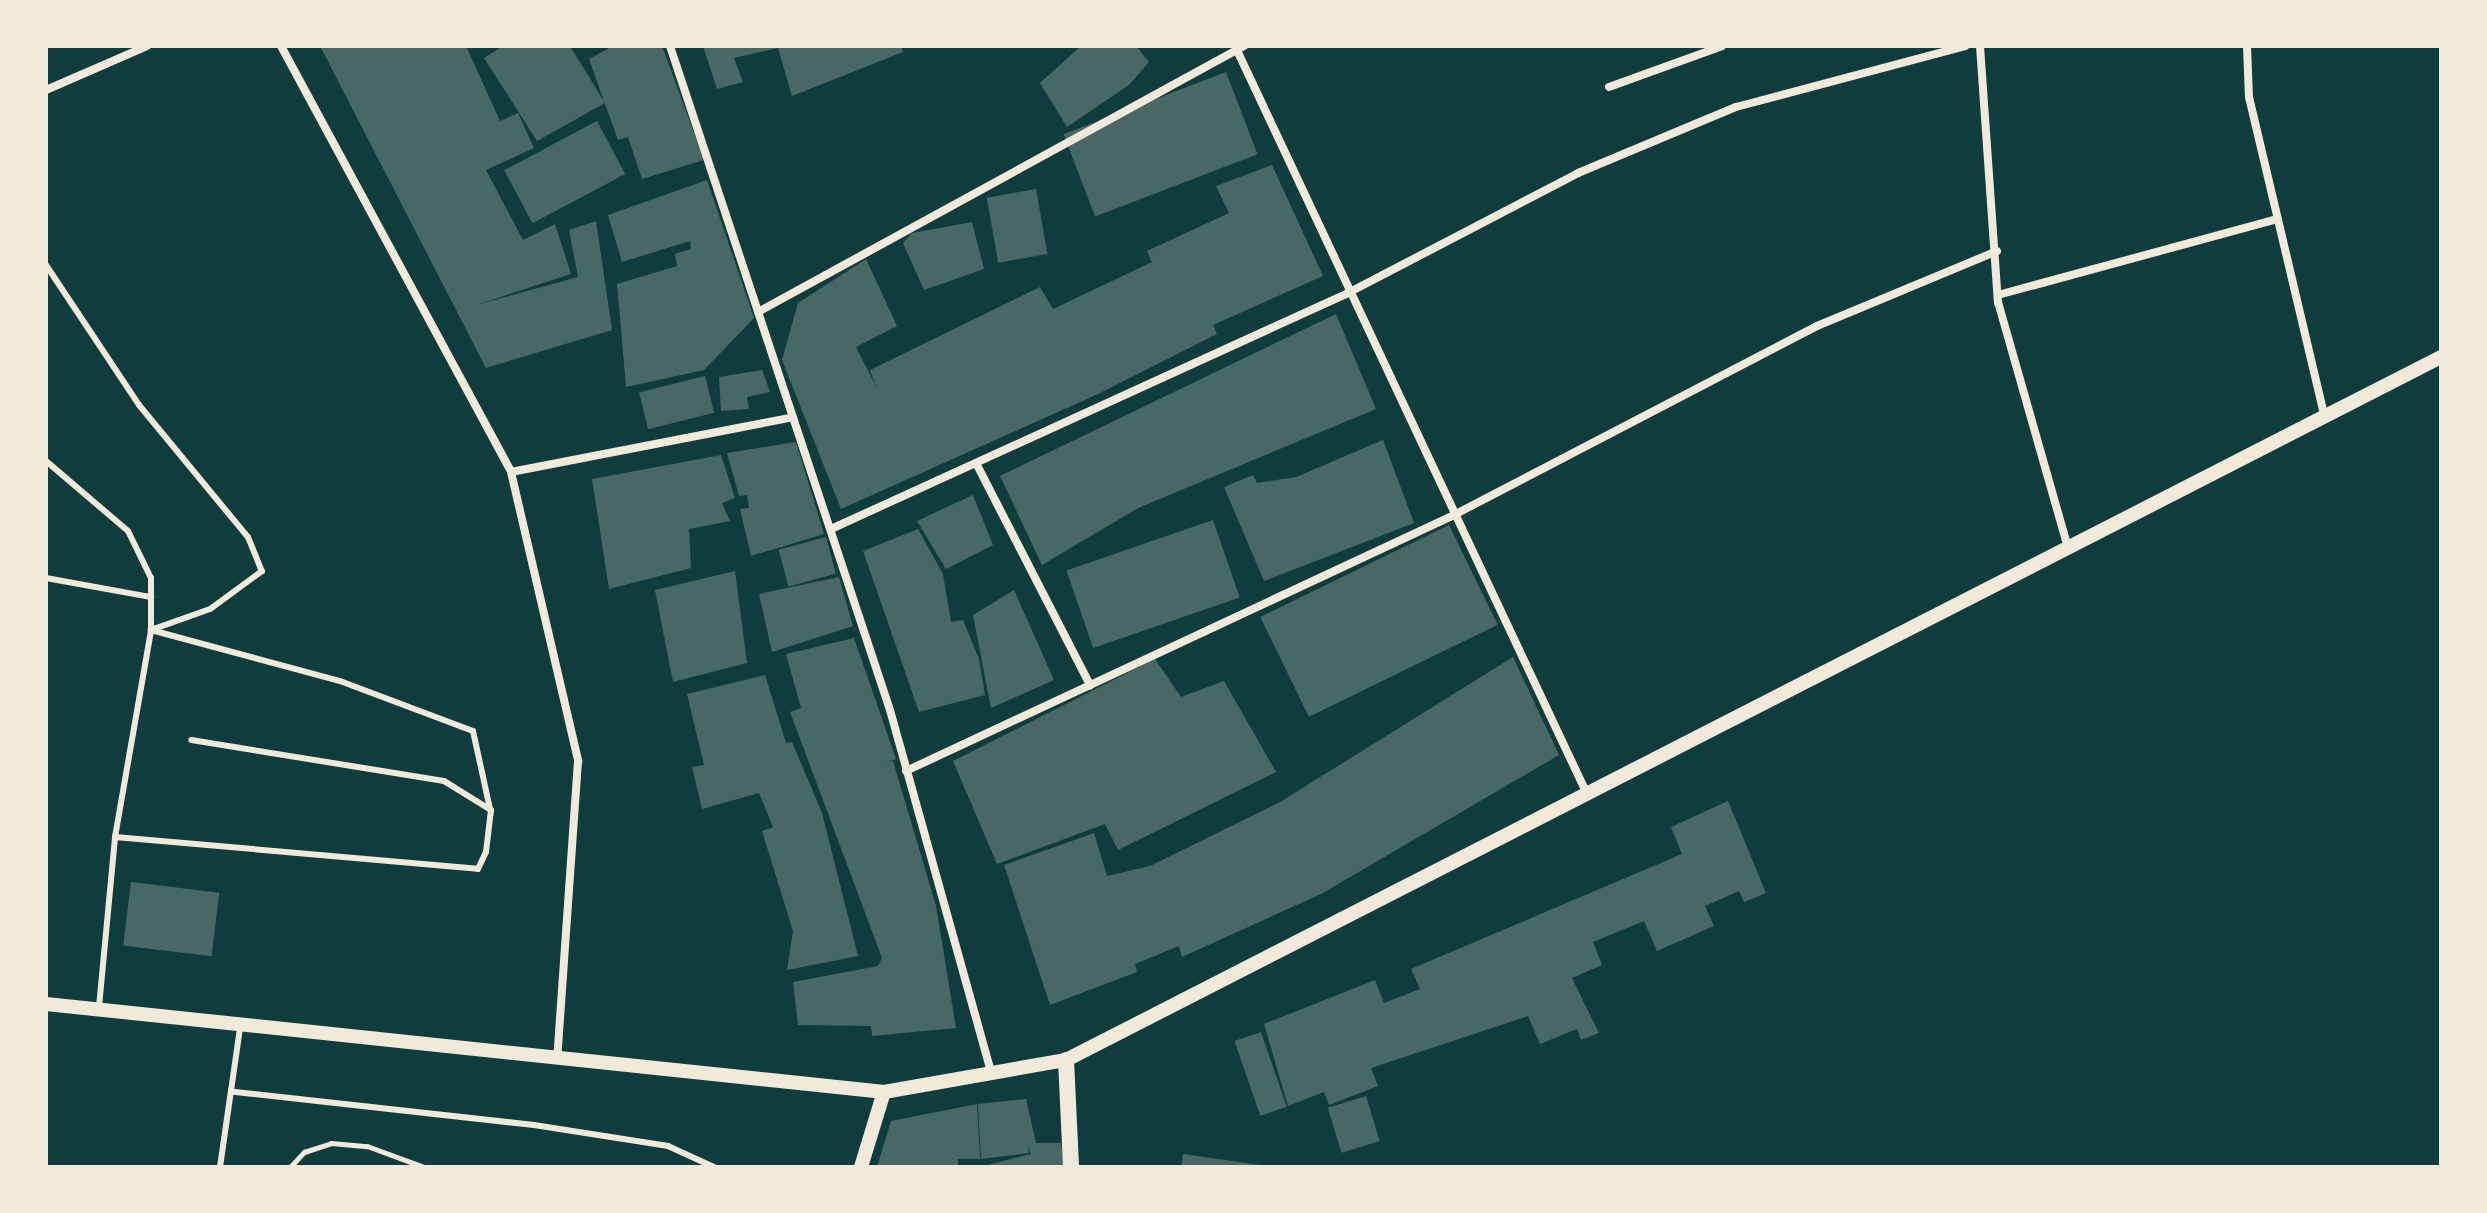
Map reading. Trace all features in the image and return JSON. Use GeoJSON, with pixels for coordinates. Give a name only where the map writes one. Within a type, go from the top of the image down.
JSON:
{"type":"FeatureCollection","features":[{"type":"Feature","properties":{"kind":"main road"},"geometry":{"type":"LineString","coordinates":[[1066,1060],[1071,1167]]}},
{"type":"Feature","properties":{"kind":"street"},"geometry":{"type":"LineString","coordinates":[[46,90],[147,46]]}},
{"type":"Feature","properties":{"kind":"street"},"geometry":{"type":"LineString","coordinates":[[281,46],[511,472],[578,761],[557,1061]]}},
{"type":"Feature","properties":{"kind":"street"},"geometry":{"type":"LineString","coordinates":[[670,46],[790,418],[831,529],[906,771],[991,1072]]}},
{"type":"Feature","properties":{"kind":"street"},"geometry":{"type":"LineString","coordinates":[[1609,87],[1722,46]]}},
{"type":"Feature","properties":{"kind":"street"},"geometry":{"type":"LineString","coordinates":[[831,529],[1346,294],[1578,173],[1736,107],[1965,46]]}},
{"type":"Feature","properties":{"kind":"street"},"geometry":{"type":"LineString","coordinates":[[1980,46],[1998,295],[2068,549]]}},
{"type":"Feature","properties":{"kind":"street"},"geometry":{"type":"LineString","coordinates":[[2247,46],[2249,97],[2325,418]]}},
{"type":"Feature","properties":{"kind":"street"},"geometry":{"type":"LineString","coordinates":[[758,312],[1238,48],[1346,294],[1450,517],[1586,792]]}},
{"type":"Feature","properties":{"kind":"street"},"geometry":{"type":"LineString","coordinates":[[1998,295],[2278,219]]}},
{"type":"Feature","properties":{"kind":"street"},"geometry":{"type":"LineString","coordinates":[[906,771],[1450,517],[1817,326],[1997,251]]}},
{"type":"Feature","properties":{"kind":"street"},"geometry":{"type":"LineString","coordinates":[[46,1004],[240,1029],[884,1092],[1066,1060],[2441,357]]}},
{"type":"Feature","properties":{"kind":"street"},"geometry":{"type":"LineString","coordinates":[[511,472],[790,418]]}},
{"type":"Feature","properties":{"kind":"street"},"geometry":{"type":"LineString","coordinates":[[976,463],[1090,685]]}},
{"type":"Feature","properties":{"kind":"street"},"geometry":{"type":"LineString","coordinates":[[861,1167],[884,1092]]}},
{"type":"Feature","properties":{"kind":"lane"},"geometry":{"type":"LineString","coordinates":[[46,265],[139,405],[248,537],[262,571],[210,609],[151,630]]}},
{"type":"Feature","properties":{"kind":"lane"},"geometry":{"type":"LineString","coordinates":[[46,461],[128,531],[151,578],[151,630],[115,837],[98,1011]]}},
{"type":"Feature","properties":{"kind":"lane"},"geometry":{"type":"LineString","coordinates":[[46,578],[151,597]]}},
{"type":"Feature","properties":{"kind":"lane"},"geometry":{"type":"LineString","coordinates":[[115,837],[478,869],[491,810],[473,731],[340,681],[151,630]]}},
{"type":"Feature","properties":{"kind":"lane"},"geometry":{"type":"LineString","coordinates":[[191,740],[444,781],[491,810]]}},
{"type":"Feature","properties":{"kind":"lane"},"geometry":{"type":"LineString","coordinates":[[220,1167],[235,1092],[240,1029]]}},
{"type":"Feature","properties":{"kind":"lane"},"geometry":{"type":"LineString","coordinates":[[235,1092],[564,1129],[668,1146],[714,1167]]}},
{"type":"Feature","properties":{"kind":"path"},"geometry":{"type":"LineString","coordinates":[[290,1167],[304,1152],[331,1143],[367,1146],[424,1167]]}},
{"type":"Feature","properties":{"kind":"building"},"geometry":{"type":"Polygon","coordinates":[[[320,46],[466,46],[500,121],[518,113],[534,148],[486,170],[523,240],[555,224],[571,274],[476,305],[578,277],[569,230],[596,221],[612,330],[486,368],[320,46]]]}},
{"type":"Feature","properties":{"kind":"building"},"geometry":{"type":"Polygon","coordinates":[[[503,46],[570,46],[605,103],[537,141],[484,58],[503,46]]]}},
{"type":"Feature","properties":{"kind":"building"},"geometry":{"type":"Polygon","coordinates":[[[613,46],[662,46],[704,160],[642,179],[628,137],[618,140],[589,59],[613,46]]]}},
{"type":"Feature","properties":{"kind":"building"},"geometry":{"type":"Polygon","coordinates":[[[703,46],[901,46],[903,52],[792,96],[778,48],[734,58],[743,82],[717,89],[703,46]]]}},
{"type":"Feature","properties":{"kind":"building"},"geometry":{"type":"Polygon","coordinates":[[[1081,46],[1136,46],[1149,62],[1129,85],[1067,127],[1040,83],[1081,46]]]}},
{"type":"Feature","properties":{"kind":"building"},"geometry":{"type":"Polygon","coordinates":[[[1226,72],[1258,154],[1095,217],[1064,134],[1226,72]]]}},
{"type":"Feature","properties":{"kind":"building"},"geometry":{"type":"Polygon","coordinates":[[[597,121],[625,174],[532,223],[504,170],[597,121]]]}},
{"type":"Feature","properties":{"kind":"building"},"geometry":{"type":"Polygon","coordinates":[[[1272,165],[1323,276],[1213,325],[1217,334],[1098,394],[841,509],[782,360],[798,303],[866,259],[897,326],[856,347],[877,388],[870,370],[1040,287],[1053,309],[1152,262],[1147,251],[1229,213],[1216,186],[1272,165]]]}},
{"type":"Feature","properties":{"kind":"building"},"geometry":{"type":"Polygon","coordinates":[[[707,180],[754,318],[704,370],[626,387],[617,284],[677,266],[675,254],[691,249],[690,241],[622,262],[608,215],[707,180]]]}},
{"type":"Feature","properties":{"kind":"building"},"geometry":{"type":"Polygon","coordinates":[[[1036,189],[1047,254],[998,263],[987,198],[1036,189]]]}},
{"type":"Feature","properties":{"kind":"building"},"geometry":{"type":"Polygon","coordinates":[[[972,222],[984,269],[924,290],[903,243],[912,233],[972,222]]]}},
{"type":"Feature","properties":{"kind":"building"},"geometry":{"type":"Polygon","coordinates":[[[1336,314],[1376,409],[1138,508],[1042,565],[1000,476],[1336,314]]]}},
{"type":"Feature","properties":{"kind":"building"},"geometry":{"type":"Polygon","coordinates":[[[762,370],[770,392],[747,397],[749,409],[721,411],[719,377],[762,370]]]}},
{"type":"Feature","properties":{"kind":"building"},"geometry":{"type":"Polygon","coordinates":[[[705,376],[714,413],[648,429],[639,392],[705,376]]]}},
{"type":"Feature","properties":{"kind":"building"},"geometry":{"type":"Polygon","coordinates":[[[1383,440],[1414,523],[1264,581],[1224,487],[1253,475],[1257,483],[1296,477],[1383,440]]]}},
{"type":"Feature","properties":{"kind":"building"},"geometry":{"type":"Polygon","coordinates":[[[796,442],[824,534],[751,556],[740,509],[749,508],[747,495],[739,496],[727,453],[796,442]]]}},
{"type":"Feature","properties":{"kind":"building"},"geometry":{"type":"Polygon","coordinates":[[[721,455],[735,498],[722,503],[730,521],[689,529],[691,568],[609,589],[592,479],[721,455]]]}},
{"type":"Feature","properties":{"kind":"building"},"geometry":{"type":"Polygon","coordinates":[[[973,495],[993,545],[946,569],[917,521],[973,495]]]}},
{"type":"Feature","properties":{"kind":"building"},"geometry":{"type":"Polygon","coordinates":[[[1213,520],[1240,598],[1093,648],[1066,570],[1213,520]]]}},
{"type":"Feature","properties":{"kind":"building"},"geometry":{"type":"Polygon","coordinates":[[[1449,525],[1498,625],[1309,717],[1260,617],[1449,525]]]}},
{"type":"Feature","properties":{"kind":"building"},"geometry":{"type":"Polygon","coordinates":[[[918,529],[943,574],[951,622],[963,620],[979,659],[985,695],[919,712],[863,551],[918,529]]]}},
{"type":"Feature","properties":{"kind":"building"},"geometry":{"type":"Polygon","coordinates":[[[826,537],[836,574],[789,586],[779,550],[826,537]]]}},
{"type":"Feature","properties":{"kind":"building"},"geometry":{"type":"Polygon","coordinates":[[[735,571],[747,663],[673,682],[655,590],[735,571]]]}},
{"type":"Feature","properties":{"kind":"building"},"geometry":{"type":"Polygon","coordinates":[[[839,577],[853,626],[772,652],[759,594],[839,577]]]}},
{"type":"Feature","properties":{"kind":"building"},"geometry":{"type":"Polygon","coordinates":[[[1014,590],[1054,680],[991,708],[973,615],[1014,590]]]}},
{"type":"Feature","properties":{"kind":"building"},"geometry":{"type":"Polygon","coordinates":[[[854,638],[896,759],[884,763],[893,761],[936,906],[956,1028],[872,1036],[871,1026],[798,1025],[793,982],[878,966],[882,958],[790,712],[801,708],[786,654],[854,638]]]}},
{"type":"Feature","properties":{"kind":"building"},"geometry":{"type":"Polygon","coordinates":[[[1513,657],[1559,755],[1321,894],[1182,957],[1179,946],[1135,964],[1137,972],[1050,1005],[1004,865],[1094,833],[1107,876],[1150,866],[1280,802],[1513,657]]]}},
{"type":"Feature","properties":{"kind":"building"},"geometry":{"type":"Polygon","coordinates":[[[1155,659],[1181,697],[1224,681],[1276,772],[1118,850],[1105,824],[997,864],[953,761],[1155,659]]]}},
{"type":"Feature","properties":{"kind":"building"},"geometry":{"type":"Polygon","coordinates":[[[765,675],[786,743],[792,742],[822,813],[858,956],[787,970],[793,931],[762,831],[782,824],[773,827],[759,793],[702,809],[692,767],[704,765],[687,694],[765,675]]]}},
{"type":"Feature","properties":{"kind":"building"},"geometry":{"type":"Polygon","coordinates":[[[1728,801],[1766,893],[1744,902],[1739,891],[1705,906],[1714,926],[1657,951],[1644,921],[1593,942],[1602,965],[1572,978],[1599,1033],[1581,1040],[1577,1029],[1540,1044],[1528,1016],[1371,1068],[1378,1086],[1329,1105],[1324,1092],[1288,1106],[1264,1024],[1375,980],[1384,1003],[1420,989],[1411,969],[1682,854],[1671,827],[1728,801]]]}},
{"type":"Feature","properties":{"kind":"building"},"geometry":{"type":"Polygon","coordinates":[[[131,882],[219,893],[212,956],[123,946],[131,882]]]}},
{"type":"Feature","properties":{"kind":"building"},"geometry":{"type":"Polygon","coordinates":[[[1261,1032],[1287,1107],[1260,1116],[1235,1041],[1261,1032]]]}},
{"type":"Feature","properties":{"kind":"building"},"geometry":{"type":"Polygon","coordinates":[[[1366,1096],[1380,1141],[1341,1153],[1328,1108],[1366,1096]]]}},
{"type":"Feature","properties":{"kind":"building"},"geometry":{"type":"Polygon","coordinates":[[[1026,1099],[1036,1143],[1061,1143],[1065,1167],[980,1167],[1031,1154],[1027,1143],[1029,1153],[981,1159],[978,1104],[1026,1099]]]}},
{"type":"Feature","properties":{"kind":"building"},"geometry":{"type":"Polygon","coordinates":[[[977,1104],[980,1159],[958,1159],[958,1167],[877,1167],[891,1121],[977,1104]]]}},
{"type":"Feature","properties":{"kind":"building"},"geometry":{"type":"Polygon","coordinates":[[[1183,1154],[1260,1165],[1181,1167],[1183,1154]]]}}]}
